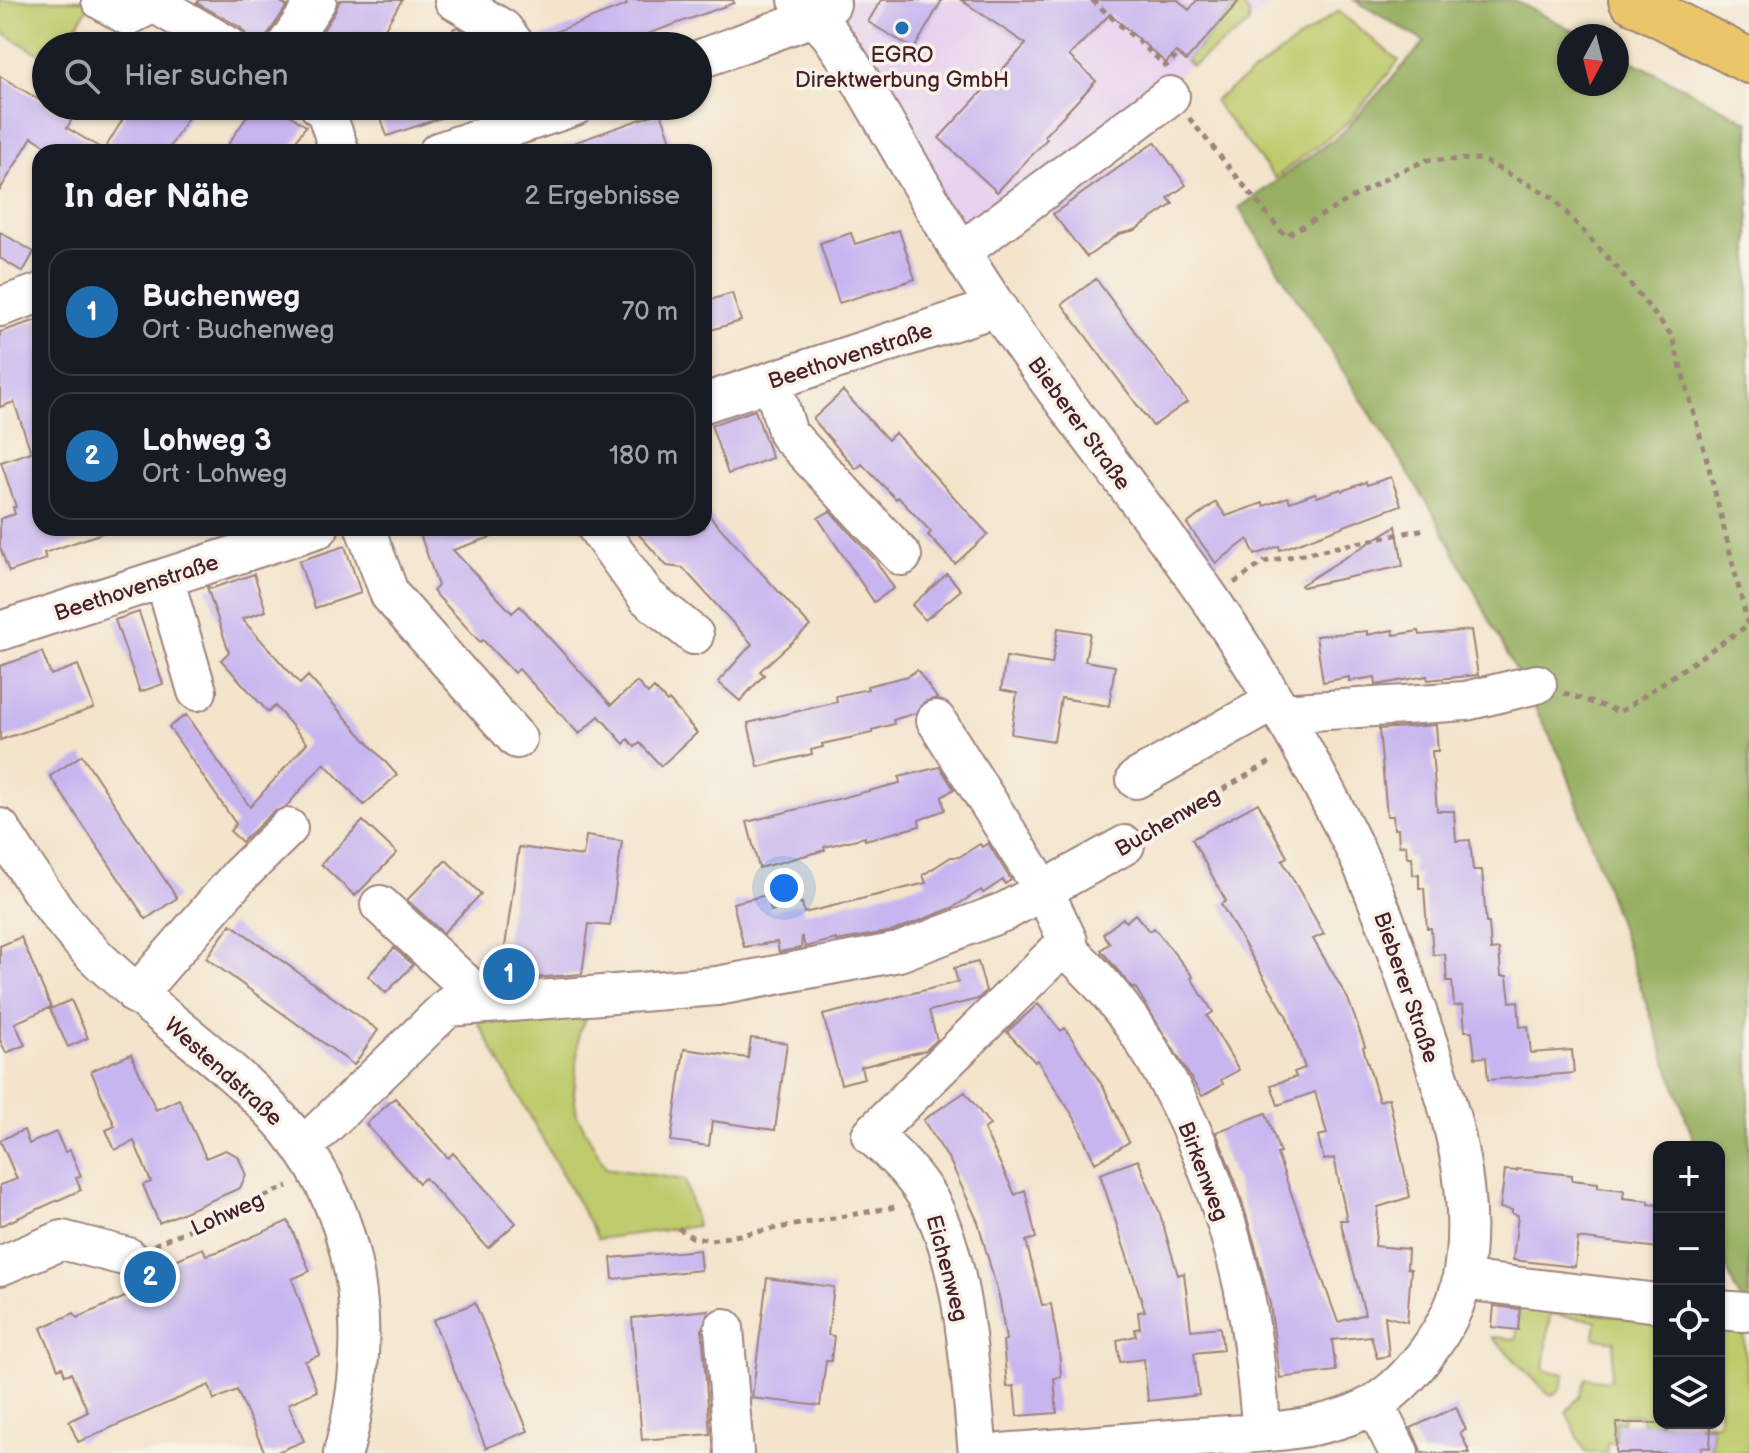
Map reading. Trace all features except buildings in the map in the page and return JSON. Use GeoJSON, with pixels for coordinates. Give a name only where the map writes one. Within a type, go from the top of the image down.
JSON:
{"type":"FeatureCollection","features":[{"type":"Feature","properties":{"kind":"highway"},"geometry":{"type":"LineString","coordinates":[[1631,0],[1749,61]]}},
{"type":"Feature","properties":{"kind":"street"},"geometry":{"type":"LineString","coordinates":[[101,0],[128,16],[154,3],[204,32]]}},
{"type":"Feature","properties":{"kind":"street"},"geometry":{"type":"LineString","coordinates":[[295,32],[317,0]]}},
{"type":"Feature","properties":{"kind":"street"},"geometry":{"type":"LineString","coordinates":[[454,0],[505,32]]}},
{"type":"Feature","properties":{"kind":"street"},"geometry":{"type":"LineString","coordinates":[[712,53],[815,5]]}},
{"type":"Feature","properties":{"kind":"street","name":"Bieberer Straße"},"geometry":{"type":"LineString","coordinates":[[815,5],[997,307],[1210,599],[1278,707],[1348,834],[1390,934],[1461,1153],[1466,1223],[1462,1280],[1457,1299],[1418,1363],[1385,1397],[1356,1413],[1319,1424],[1168,1446],[1001,1453]]}},
{"type":"Feature","properties":{"kind":"street"},"geometry":{"type":"LineString","coordinates":[[962,251],[1015,218],[1176,79]]}},
{"type":"Feature","properties":{"kind":"street"},"geometry":{"type":"LineString","coordinates":[[329,120],[337,144]]}},
{"type":"Feature","properties":{"kind":"street"},"geometry":{"type":"LineString","coordinates":[[460,144],[525,120]]}},
{"type":"Feature","properties":{"kind":"street"},"geometry":{"type":"LineString","coordinates":[[0,307],[32,296]]}},
{"type":"Feature","properties":{"kind":"street","name":"Beethovenstraße"},"geometry":{"type":"LineString","coordinates":[[712,400],[997,307]]}},
{"type":"Feature","properties":{"kind":"street"},"geometry":{"type":"LineString","coordinates":[[772,381],[788,434],[902,556]]}},
{"type":"Feature","properties":{"kind":"street","name":"Beethovenstraße"},"geometry":{"type":"LineString","coordinates":[[0,631],[294,536]]}},
{"type":"Feature","properties":{"kind":"street"},"geometry":{"type":"LineString","coordinates":[[368,536],[390,595],[517,739]]}},
{"type":"Feature","properties":{"kind":"street"},"geometry":{"type":"LineString","coordinates":[[603,536],[647,597],[694,635]]}},
{"type":"Feature","properties":{"kind":"street"},"geometry":{"type":"LineString","coordinates":[[164,578],[197,691]]}},
{"type":"Feature","properties":{"kind":"street"},"geometry":{"type":"LineString","coordinates":[[1136,779],[1278,707],[1466,701],[1537,684]]}},
{"type":"Feature","properties":{"kind":"street"},"geometry":{"type":"LineString","coordinates":[[936,720],[1043,889],[1068,941],[1063,946]]}},
{"type":"Feature","properties":{"kind":"street","name":"Westendstraße"},"geometry":{"type":"LineString","coordinates":[[0,828],[36,884],[72,930],[136,995],[251,1091],[310,1160],[343,1231],[360,1311],[357,1386],[343,1453]]}},
{"type":"Feature","properties":{"kind":"street"},"geometry":{"type":"LineString","coordinates":[[136,995],[240,875],[288,828]]}},
{"type":"Feature","properties":{"kind":"street","name":"Buchenweg"},"geometry":{"type":"LineString","coordinates":[[310,1160],[439,1013],[448,1007],[694,989],[899,952],[982,922],[1125,845]]}},
{"type":"Feature","properties":{"kind":"street"},"geometry":{"type":"LineString","coordinates":[[380,905],[470,988],[473,1004]]}},
{"type":"Feature","properties":{"kind":"street","name":"Eichenweg"},"geometry":{"type":"LineString","coordinates":[[978,1453],[965,1330],[949,1255],[929,1201],[897,1157],[871,1135],[1063,946]]}},
{"type":"Feature","properties":{"kind":"street","name":"Birkenweg"},"geometry":{"type":"LineString","coordinates":[[1063,946],[1108,989],[1130,1020],[1174,1093],[1197,1147],[1219,1206],[1242,1284],[1250,1325],[1262,1432]]}},
{"type":"Feature","properties":{"kind":"street"},"geometry":{"type":"LineString","coordinates":[[0,1266],[62,1240],[128,1257]]}},
{"type":"Feature","properties":{"kind":"street"},"geometry":{"type":"LineString","coordinates":[[1462,1280],[1653,1302]]}},
{"type":"Feature","properties":{"kind":"street"},"geometry":{"type":"LineString","coordinates":[[724,1328],[734,1453]]}},
{"type":"Feature","properties":{"kind":"street"},"geometry":{"type":"LineString","coordinates":[[1374,1404],[1399,1453]]}},
{"type":"Feature","properties":{"kind":"path"},"geometry":{"type":"LineString","coordinates":[[1092,0],[1166,66],[1174,56],[1176,79],[1285,236],[1394,174],[1427,160],[1481,159],[1552,197],[1619,270],[1672,336],[1707,460],[1748,627],[1620,712],[1537,684]]}},
{"type":"Feature","properties":{"kind":"path"},"geometry":{"type":"LineString","coordinates":[[1210,599],[1264,562],[1425,529]]}},
{"type":"Feature","properties":{"kind":"path","name":"Buchenweg"},"geometry":{"type":"LineString","coordinates":[[1125,845],[1276,759]]}},
{"type":"Feature","properties":{"kind":"path","name":"Lohweg"},"geometry":{"type":"LineString","coordinates":[[128,1257],[310,1160]]}},
{"type":"Feature","properties":{"kind":"path"},"geometry":{"type":"LineString","coordinates":[[678,1228],[692,1237],[711,1240],[929,1201]]}},
{"type":"Feature","properties":{"kind":"shaded area"},"geometry":{"type":"Polygon","coordinates":[[[815,0],[1279,0],[961,237],[815,0]]]}},
{"type":"Feature","properties":{"kind":"green space"},"geometry":{"type":"Polygon","coordinates":[[[0,0],[84,0],[90,4],[73,32],[32,32],[32,50],[0,31],[0,0]]]}},
{"type":"Feature","properties":{"kind":"green space"},"geometry":{"type":"Polygon","coordinates":[[[1354,0],[1514,0],[1561,24],[1557,24],[1557,96],[1629,96],[1629,59],[1749,122],[1749,1311],[1737,1293],[1725,1260],[1725,1141],[1694,1141],[1563,762],[1435,515],[1239,208],[1343,132],[1425,42],[1354,0]]]}},
{"type":"Feature","properties":{"kind":"green space"},"geometry":{"type":"Polygon","coordinates":[[[1240,1],[1249,14],[1249,24],[1192,66],[1186,61],[1240,1]]]}},
{"type":"Feature","properties":{"kind":"green space"},"geometry":{"type":"Polygon","coordinates":[[[1338,11],[1399,61],[1348,122],[1275,178],[1214,101],[1338,11]]]}},
{"type":"Feature","properties":{"kind":"green space"},"geometry":{"type":"Polygon","coordinates":[[[588,1014],[579,1031],[574,1094],[577,1115],[606,1168],[685,1180],[697,1226],[598,1239],[474,1015],[588,1014]]]}},
{"type":"Feature","properties":{"kind":"green space"},"geometry":{"type":"Polygon","coordinates":[[[1520,1304],[1653,1320],[1653,1424],[1641,1423],[1641,1416],[1624,1415],[1623,1422],[1616,1421],[1615,1442],[1607,1443],[1607,1453],[1586,1453],[1566,1412],[1579,1397],[1586,1378],[1610,1381],[1615,1341],[1594,1338],[1596,1320],[1550,1314],[1544,1370],[1565,1374],[1561,1388],[1549,1395],[1492,1337],[1516,1339],[1520,1304]]]}},
{"type":"Feature","properties":{"kind":"green space"},"geometry":{"type":"Polygon","coordinates":[[[1725,1328],[1743,1330],[1749,1395],[1749,1453],[1711,1450],[1712,1429],[1725,1429],[1725,1328]]]}},
{"type":"Feature","properties":{"kind":"place","name":"EGRO Direktwerbung GmbH"},"geometry":{"type":"Point","coordinates":[902,28]}},
{"type":"Feature","properties":{"kind":"place","name":"Buchenweg"},"geometry":{"type":"Point","coordinates":[509,974]}},
{"type":"Feature","properties":{"kind":"place","name":"Lohweg 3"},"geometry":{"type":"Point","coordinates":[150,1277]}}]}
